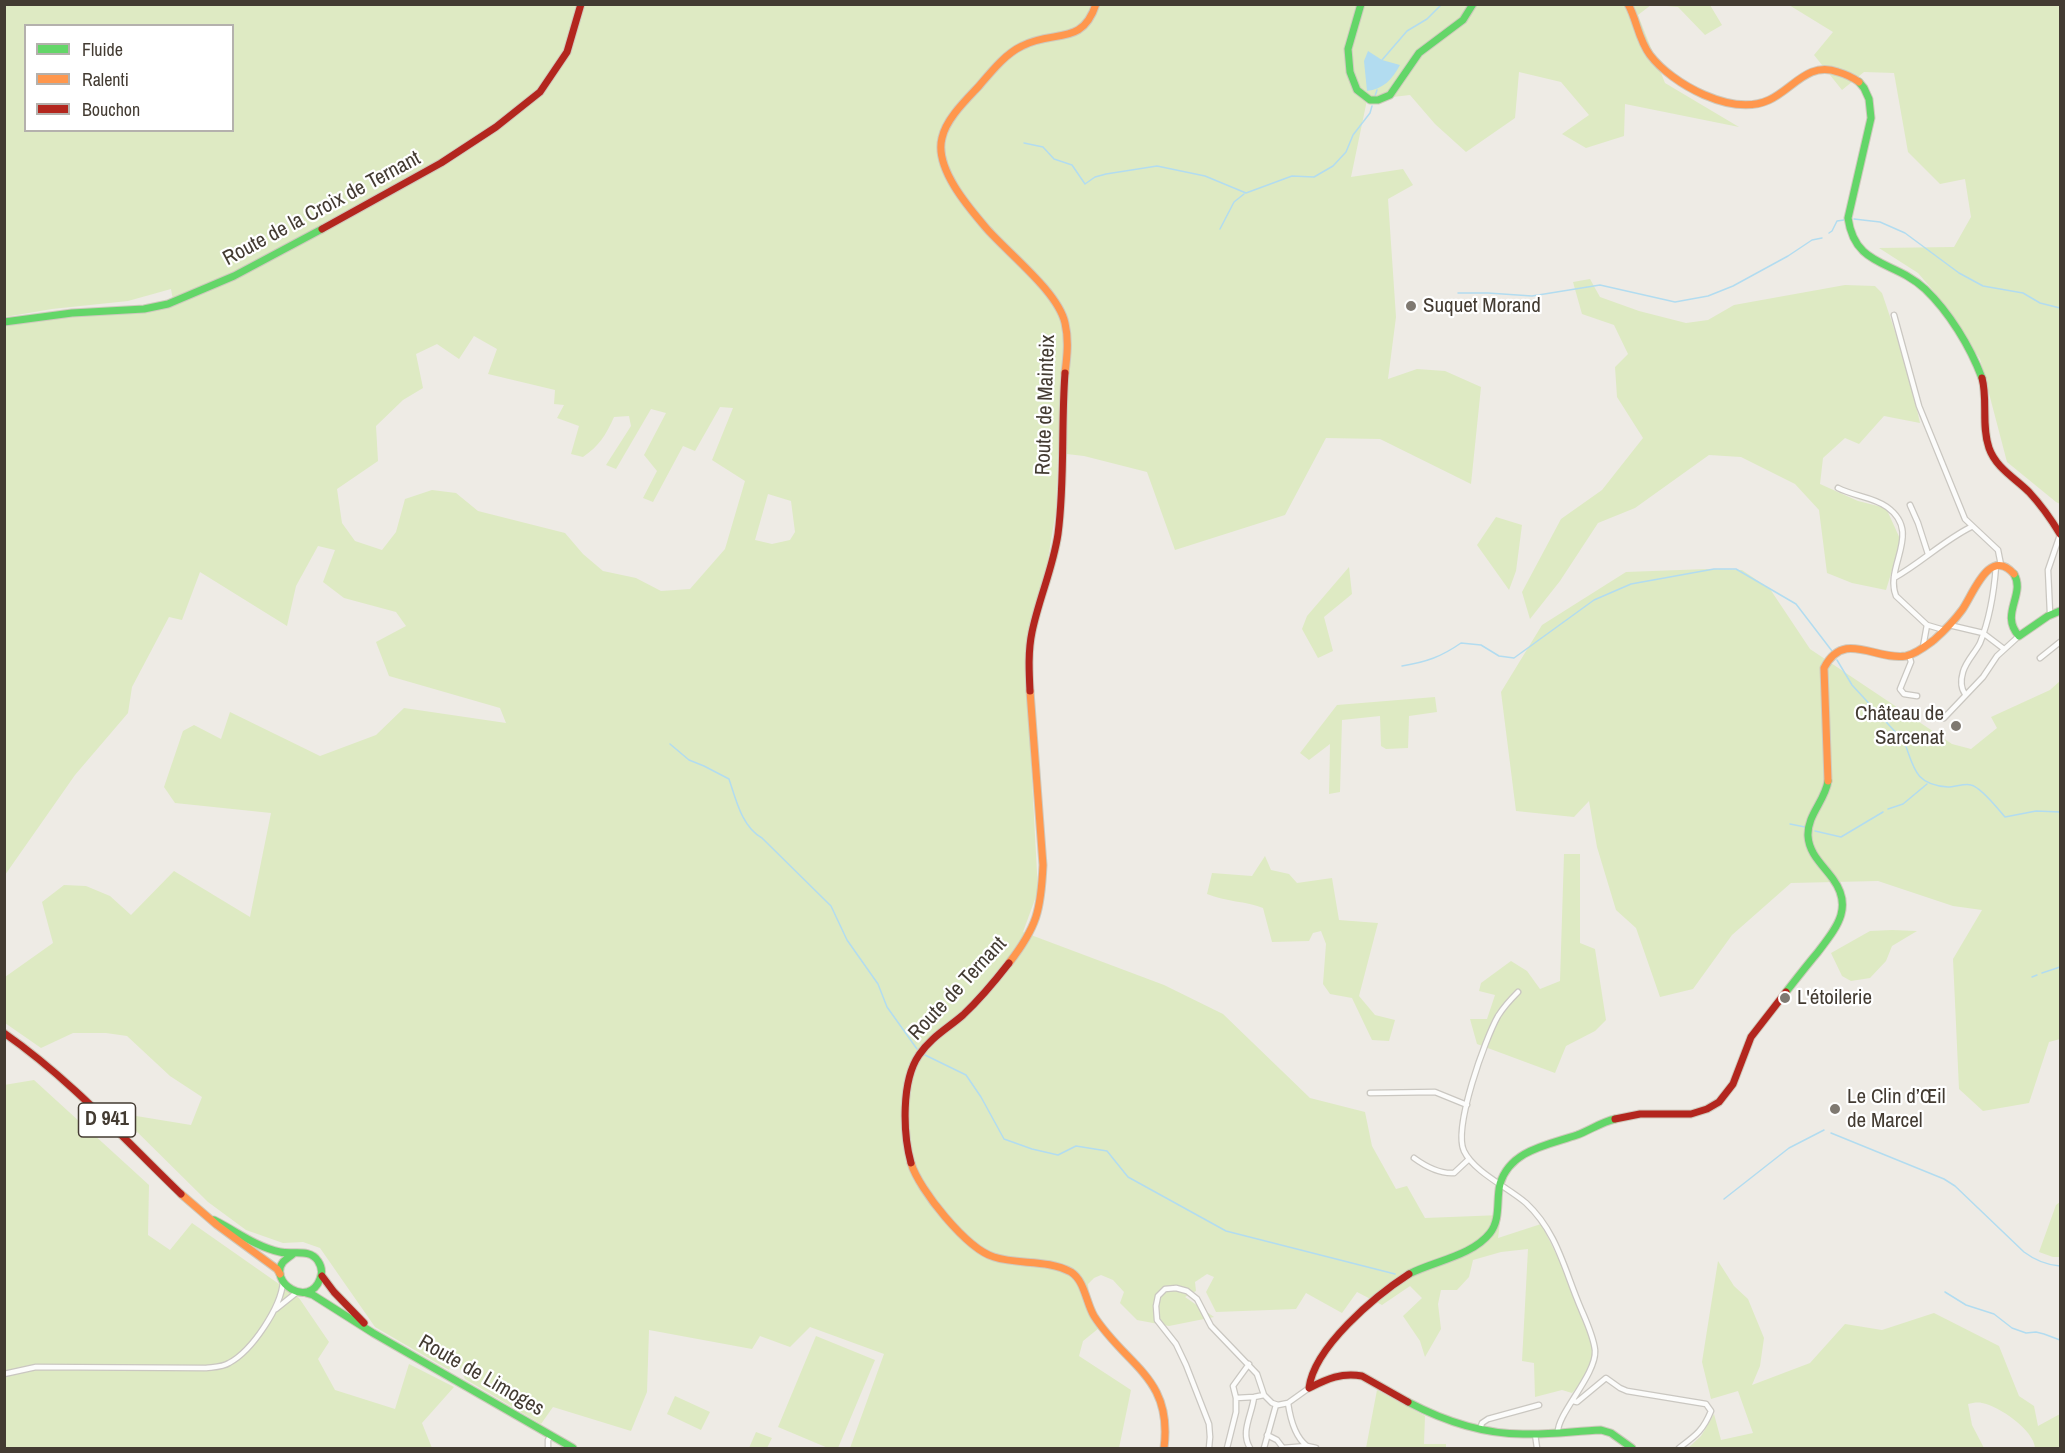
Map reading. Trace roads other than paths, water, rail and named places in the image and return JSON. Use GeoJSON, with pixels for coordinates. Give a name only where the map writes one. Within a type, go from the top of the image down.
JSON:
{"type":"FeatureCollection","features":[{"type":"Feature","properties":{"kind":"street","name":"Route de la Croix de Ternant"},"geometry":{"type":"LineString","coordinates":[[4,322],[72,313],[144,309],[168,304],[234,276],[392,191],[441,163],[496,127],[540,92],[567,52],[581,4]]}},
{"type":"Feature","properties":{"kind":"street","name":"Route de Mainteix"},"geometry":{"type":"LineString","coordinates":[[1034,927],[1042,894],[1043,865],[1029,649],[1055,553],[1060,516],[1065,324],[1056,302],[984,227],[967,203],[950,178],[940,144],[951,119],[1007,57],[1028,42],[1066,36],[1082,29],[1093,16],[1096,4]]}},
{"type":"Feature","properties":{"kind":"street"},"geometry":{"type":"LineString","coordinates":[[1361,4],[1348,49],[1350,72],[1357,90],[1370,100],[1378,100],[1390,95],[1419,53],[1463,20],[1473,4]]}},
{"type":"Feature","properties":{"kind":"street"},"geometry":{"type":"LineString","coordinates":[[1628,4],[1639,35],[1649,54],[1672,77],[1697,91],[1746,105],[1758,103],[1776,94],[1798,77],[1820,69],[1842,72],[1854,78],[1864,87],[1871,106],[1871,118],[1848,218],[1850,235],[1857,247],[1866,254],[1916,281],[1934,300],[1979,367],[1985,390],[1985,432],[1992,455],[2005,472],[2037,501],[2061,535],[2048,570],[2050,614]]}},
{"type":"Feature","properties":{"kind":"street"},"geometry":{"type":"LineString","coordinates":[[1894,315],[1919,406],[1965,519],[1998,550],[1994,597],[1979,646],[1962,674],[1961,683],[1965,694]]}},
{"type":"Feature","properties":{"kind":"street"},"geometry":{"type":"LineString","coordinates":[[1838,488],[1886,506],[1902,526],[1903,538],[1894,578],[1896,596],[1927,625],[1983,633],[2004,649]]}},
{"type":"Feature","properties":{"kind":"street"},"geometry":{"type":"LineString","coordinates":[[1910,505],[1928,554]]}},
{"type":"Feature","properties":{"kind":"street"},"geometry":{"type":"LineString","coordinates":[[1894,578],[1955,535],[1971,527]]}},
{"type":"Feature","properties":{"kind":"street"},"geometry":{"type":"LineString","coordinates":[[1309,1388],[1311,1372],[1323,1354],[1390,1289],[1423,1268],[1470,1247],[1491,1233],[1498,1214],[1499,1185],[1506,1168],[1524,1154],[1549,1143],[1582,1133],[1608,1120],[1630,1114],[1691,1114],[1709,1109],[1719,1102],[1733,1086],[1746,1046],[1758,1026],[1836,928],[1842,915],[1843,896],[1839,887],[1812,853],[1808,838],[1813,810],[1823,798],[1828,778],[1824,668],[1826,663],[1830,656],[1848,649],[1909,655],[1946,628],[1969,601],[1982,575],[1998,565]]}},
{"type":"Feature","properties":{"kind":"street"},"geometry":{"type":"LineString","coordinates":[[1998,565],[2014,572],[2017,580],[2018,590],[2011,610],[2011,625],[2019,636]]}},
{"type":"Feature","properties":{"kind":"street"},"geometry":{"type":"LineString","coordinates":[[1944,718],[1983,677],[2004,649],[2050,614],[2061,610]]}},
{"type":"Feature","properties":{"kind":"street"},"geometry":{"type":"LineString","coordinates":[[1923,647],[1927,625]]}},
{"type":"Feature","properties":{"kind":"street"},"geometry":{"type":"LineString","coordinates":[[2040,658],[2061,642]]}},
{"type":"Feature","properties":{"kind":"street"},"geometry":{"type":"LineString","coordinates":[[1909,655],[1911,662],[1900,689],[1904,694],[1917,696]]}},
{"type":"Feature","properties":{"kind":"street","name":"Route de Ternant"},"geometry":{"type":"LineString","coordinates":[[1034,927],[1003,969],[966,1012],[922,1051],[916,1060],[907,1089],[906,1113],[906,1134],[912,1165],[926,1193],[982,1254],[994,1259],[1038,1261],[1072,1273],[1080,1284],[1094,1317],[1143,1372],[1157,1393],[1168,1424],[1164,1449]]}},
{"type":"Feature","properties":{"kind":"street"},"geometry":{"type":"LineString","coordinates":[[1518,992],[1498,1016],[1480,1058],[1460,1139],[1469,1159],[1499,1185],[1513,1192],[1542,1220],[1560,1252],[1592,1336],[1595,1358],[1558,1425],[1558,1432]]}},
{"type":"Feature","properties":{"kind":"street","name":"D 941"},"geometry":{"type":"LineString","coordinates":[[4,1033],[51,1066],[217,1227],[277,1269],[280,1274]]}},
{"type":"Feature","properties":{"kind":"street"},"geometry":{"type":"LineString","coordinates":[[1370,1094],[1435,1092],[1467,1106]]}},
{"type":"Feature","properties":{"kind":"street"},"geometry":{"type":"LineString","coordinates":[[1414,1158],[1447,1173],[1454,1173],[1469,1159]]}},
{"type":"Feature","properties":{"kind":"street","name":"D 941"},"geometry":{"type":"LineString","coordinates":[[203,1214],[253,1242],[285,1253],[294,1253]]}},
{"type":"Feature","properties":{"kind":"street"},"geometry":{"type":"LineString","coordinates":[[301,1252],[314,1257],[319,1262],[322,1276],[316,1286],[306,1293],[296,1293],[288,1289],[280,1274],[284,1261],[294,1253],[301,1252]]}},
{"type":"Feature","properties":{"kind":"street","name":"Route de Limoges"},"geometry":{"type":"LineString","coordinates":[[322,1276],[373,1333]]}},
{"type":"Feature","properties":{"kind":"street"},"geometry":{"type":"LineString","coordinates":[[4,1374],[36,1367],[206,1368],[228,1365],[244,1352],[274,1311],[282,1293],[283,1282]]}},
{"type":"Feature","properties":{"kind":"street"},"geometry":{"type":"LineString","coordinates":[[1209,1449],[1209,1424],[1186,1365],[1176,1344],[1157,1320],[1158,1296],[1166,1289],[1176,1288],[1187,1291],[1197,1299],[1211,1326],[1249,1364],[1257,1374],[1264,1395],[1276,1405],[1288,1403],[1309,1388],[1336,1376],[1354,1374],[1362,1376],[1430,1414],[1451,1423],[1511,1434],[1607,1431],[1632,1449]]}},
{"type":"Feature","properties":{"kind":"street"},"geometry":{"type":"LineString","coordinates":[[274,1311],[296,1293]]}},
{"type":"Feature","properties":{"kind":"street","name":"Route de Limoges"},"geometry":{"type":"LineString","coordinates":[[306,1293],[313,1295],[373,1333],[573,1449]]}},
{"type":"Feature","properties":{"kind":"street"},"geometry":{"type":"LineString","coordinates":[[1227,1449],[1236,1412],[1233,1386],[1249,1364]]}},
{"type":"Feature","properties":{"kind":"street"},"geometry":{"type":"LineString","coordinates":[[1573,1401],[1577,1402],[1587,1396],[1606,1378],[1620,1388],[1636,1393],[1706,1404],[1710,1407],[1708,1416],[1699,1432],[1679,1449]]}},
{"type":"Feature","properties":{"kind":"street"},"geometry":{"type":"LineString","coordinates":[[1236,1398],[1264,1395]]}},
{"type":"Feature","properties":{"kind":"street"},"geometry":{"type":"LineString","coordinates":[[1250,1449],[1246,1442],[1246,1424],[1251,1415],[1254,1397]]}},
{"type":"Feature","properties":{"kind":"street"},"geometry":{"type":"LineString","coordinates":[[1288,1403],[1291,1418],[1307,1447]]}},
{"type":"Feature","properties":{"kind":"street"},"geometry":{"type":"LineString","coordinates":[[1264,1449],[1276,1412],[1276,1405]]}},
{"type":"Feature","properties":{"kind":"street"},"geometry":{"type":"LineString","coordinates":[[1480,1429],[1482,1423],[1488,1419],[1539,1405]]}},
{"type":"Feature","properties":{"kind":"street"},"geometry":{"type":"LineString","coordinates":[[1535,1434],[1537,1449]]}},
{"type":"Feature","properties":{"kind":"street"},"geometry":{"type":"LineString","coordinates":[[548,1449],[548,1440],[551,1435]]}},
{"type":"Feature","properties":{"kind":"street"},"geometry":{"type":"LineString","coordinates":[[1267,1435],[1277,1440],[1283,1448],[1316,1449]]}},
{"type":"Feature","properties":{"kind":"water"},"geometry":{"type":"Polygon","coordinates":[[[1368,51],[1382,60],[1400,65],[1386,83],[1367,91],[1364,61],[1368,51]]]}},
{"type":"Feature","properties":{"kind":"waterway"},"geometry":{"type":"LineString","coordinates":[[1382,60],[1407,31],[1427,19],[1442,4]]}},
{"type":"Feature","properties":{"kind":"waterway"},"geometry":{"type":"LineString","coordinates":[[1375,96],[1377,90]]}},
{"type":"Feature","properties":{"kind":"waterway"},"geometry":{"type":"LineString","coordinates":[[1024,143],[1043,147],[1054,159],[1072,165],[1085,184],[1095,177],[1106,174],[1157,166],[1205,176],[1246,193],[1292,176],[1314,177],[1333,166],[1346,152],[1353,135],[1370,113],[1372,106]]}},
{"type":"Feature","properties":{"kind":"waterway"},"geometry":{"type":"LineString","coordinates":[[1220,229],[1234,202],[1244,194]]}},
{"type":"Feature","properties":{"kind":"waterway"},"geometry":{"type":"LineString","coordinates":[[1854,219],[1880,222],[1905,233],[1959,273],[1983,286],[2023,293],[2040,303],[2060,308]]}},
{"type":"Feature","properties":{"kind":"waterway"},"geometry":{"type":"LineString","coordinates":[[1829,233],[1837,221],[1844,220]]}},
{"type":"Feature","properties":{"kind":"waterway"},"geometry":{"type":"LineString","coordinates":[[1458,293],[1532,296],[1600,285],[1675,302],[1708,296],[1733,286],[1812,240],[1822,238]]}},
{"type":"Feature","properties":{"kind":"waterway"},"geometry":{"type":"LineString","coordinates":[[1402,666],[1433,658],[1461,643],[1481,645],[1499,656],[1514,658],[1594,600],[1631,584],[1714,569],[1736,569],[1796,604],[1832,651]]}},
{"type":"Feature","properties":{"kind":"waterway"},"geometry":{"type":"LineString","coordinates":[[1837,660],[1852,685],[1900,737]]}},
{"type":"Feature","properties":{"kind":"waterway"},"geometry":{"type":"LineString","coordinates":[[1904,741],[1913,766],[1928,783],[1948,787],[1971,785],[1980,790],[2005,817],[2036,811],[2060,812]]}},
{"type":"Feature","properties":{"kind":"waterway"},"geometry":{"type":"LineString","coordinates":[[670,744],[689,760],[729,779],[737,804],[749,827],[831,906],[847,940],[878,984],[887,1007],[917,1049]]}},
{"type":"Feature","properties":{"kind":"waterway"},"geometry":{"type":"LineString","coordinates":[[1888,809],[1903,804],[1927,784]]}},
{"type":"Feature","properties":{"kind":"waterway"},"geometry":{"type":"LineString","coordinates":[[1815,831],[1841,837],[1883,812]]}},
{"type":"Feature","properties":{"kind":"waterway"},"geometry":{"type":"LineString","coordinates":[[1790,824],[1805,827]]}},
{"type":"Feature","properties":{"kind":"waterway"},"geometry":{"type":"LineString","coordinates":[[2042,973],[2060,967]]}},
{"type":"Feature","properties":{"kind":"waterway"},"geometry":{"type":"LineString","coordinates":[[2032,977],[2037,975]]}},
{"type":"Feature","properties":{"kind":"waterway"},"geometry":{"type":"LineString","coordinates":[[925,1055],[966,1075],[1004,1139],[1058,1155],[1076,1146],[1107,1151],[1128,1177],[1226,1231],[1395,1274]]}},
{"type":"Feature","properties":{"kind":"waterway"},"geometry":{"type":"LineString","coordinates":[[1724,1199],[1789,1148],[1824,1130]]}},
{"type":"Feature","properties":{"kind":"waterway"},"geometry":{"type":"LineString","coordinates":[[1831,1133],[1944,1179],[1955,1186],[2024,1252],[2041,1262],[2060,1266]]}},
{"type":"Feature","properties":{"kind":"waterway"},"geometry":{"type":"LineString","coordinates":[[1945,1292],[1966,1305],[1994,1314],[2012,1328],[2026,1333],[2036,1332],[2060,1340]]}},
{"type":"Feature","properties":{"kind":"place","name":"Suquet Morand"},"geometry":{"type":"Point","coordinates":[1411,306]}},
{"type":"Feature","properties":{"kind":"place","name":"Château de Sarcenat"},"geometry":{"type":"Point","coordinates":[1956,726]}},
{"type":"Feature","properties":{"kind":"place","name":"L'étoilerie"},"geometry":{"type":"Point","coordinates":[1785,998]}},
{"type":"Feature","properties":{"kind":"place","name":"Le Clin d’Œil de Marcel"},"geometry":{"type":"Point","coordinates":[1835,1109]}}]}
